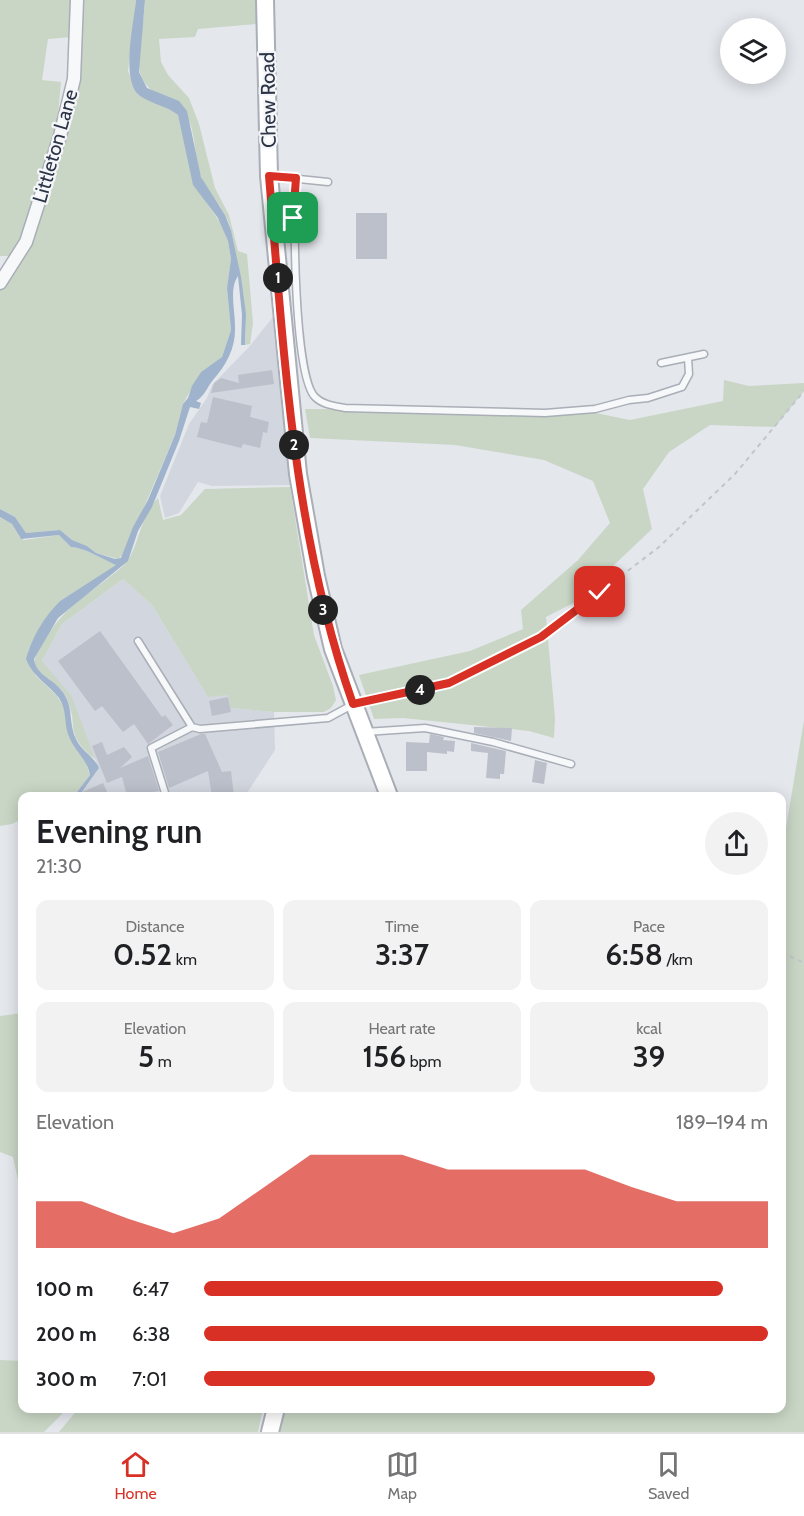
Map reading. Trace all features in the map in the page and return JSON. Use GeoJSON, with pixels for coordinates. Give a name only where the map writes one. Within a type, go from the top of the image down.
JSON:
{"type":"FeatureCollection","features":[{"type":"Feature","properties":{"kind":"main road","name":"Chew Road"},"geometry":{"type":"LineString","coordinates":[[265,0],[269,176],[298,474],[323,609],[333,649],[388,792]]}},
{"type":"Feature","properties":{"kind":"main road"},"geometry":{"type":"LineString","coordinates":[[270,1432],[275,1413]]}},
{"type":"Feature","properties":{"kind":"street","name":"Littleton Lane"},"geometry":{"type":"LineString","coordinates":[[0,283],[26,242],[60,136],[74,79],[77,0]]}},
{"type":"Feature","properties":{"kind":"lane"},"geometry":{"type":"LineString","coordinates":[[269,176],[328,182]]}},
{"type":"Feature","properties":{"kind":"lane"},"geometry":{"type":"LineString","coordinates":[[296,178],[294,241],[298,313],[306,380],[314,396],[325,404],[345,408],[522,413],[595,409],[628,400],[648,398],[681,387],[689,374],[688,358]]}},
{"type":"Feature","properties":{"kind":"lane"},"geometry":{"type":"LineString","coordinates":[[661,363],[705,354]]}},
{"type":"Feature","properties":{"kind":"lane"},"geometry":{"type":"LineString","coordinates":[[138,641],[192,727]]}},
{"type":"Feature","properties":{"kind":"lane"},"geometry":{"type":"LineString","coordinates":[[165,792],[152,748],[192,727],[200,729],[328,718],[353,704]]}},
{"type":"Feature","properties":{"kind":"lane"},"geometry":{"type":"LineString","coordinates":[[365,732],[425,728],[493,742],[571,764]]}},
{"type":"Feature","properties":{"kind":"path"},"geometry":{"type":"LineString","coordinates":[[353,704],[449,683],[541,637],[659,547],[735,474],[804,392]]}},
{"type":"Feature","properties":{"kind":"path"},"geometry":{"type":"LineString","coordinates":[[786,954],[804,963]]}},
{"type":"Feature","properties":{"kind":"shaded area"},"geometry":{"type":"Polygon","coordinates":[[[273,317],[291,485],[212,486],[198,482],[179,513],[165,518],[160,496],[189,424],[207,398],[212,385],[249,347],[273,317]]]}},
{"type":"Feature","properties":{"kind":"shaded area"},"geometry":{"type":"Polygon","coordinates":[[[123,579],[152,605],[208,697],[228,694],[232,708],[274,712],[275,750],[248,792],[82,792],[99,768],[87,741],[42,661],[62,624],[123,579]]]}},
{"type":"Feature","properties":{"kind":"green space"},"geometry":{"type":"Polygon","coordinates":[[[0,0],[74,0],[72,37],[48,39],[42,80],[61,82],[56,136],[23,238],[10,256],[0,256],[0,0]]]}},
{"type":"Feature","properties":{"kind":"green space"},"geometry":{"type":"Polygon","coordinates":[[[82,0],[136,0],[128,71],[138,95],[178,115],[192,172],[206,202],[222,225],[231,259],[227,288],[231,330],[222,357],[201,372],[183,404],[175,435],[124,554],[118,559],[96,553],[87,546],[72,540],[60,530],[26,533],[15,517],[0,509],[0,290],[19,259],[63,141],[81,71],[82,0]]]}},
{"type":"Feature","properties":{"kind":"green space"},"geometry":{"type":"Polygon","coordinates":[[[145,0],[259,0],[259,22],[257,24],[198,29],[195,37],[159,39],[161,62],[168,75],[189,98],[199,124],[215,188],[229,215],[238,251],[247,254],[253,323],[250,344],[245,345],[244,300],[231,229],[201,176],[188,119],[176,107],[155,93],[140,73],[139,58],[145,0]]]}},
{"type":"Feature","properties":{"kind":"green space"},"geometry":{"type":"Polygon","coordinates":[[[724,380],[749,386],[804,383],[804,391],[775,427],[710,425],[669,452],[643,489],[652,529],[575,602],[546,617],[555,718],[554,738],[529,731],[403,718],[374,719],[359,675],[470,651],[523,629],[521,610],[578,560],[610,523],[593,481],[544,460],[455,445],[310,438],[305,409],[581,410],[630,420],[723,401],[724,380]]]}},
{"type":"Feature","properties":{"kind":"green space"},"geometry":{"type":"Polygon","coordinates":[[[290,487],[314,635],[336,700],[331,708],[324,712],[274,712],[231,708],[228,695],[208,697],[152,605],[123,579],[62,624],[42,661],[72,697],[95,759],[78,741],[73,727],[72,712],[65,694],[35,665],[37,654],[48,634],[76,603],[128,561],[147,514],[158,498],[163,520],[181,515],[205,489],[290,487]]]}},
{"type":"Feature","properties":{"kind":"green space"},"geometry":{"type":"Polygon","coordinates":[[[0,517],[12,524],[20,538],[24,540],[59,535],[71,547],[117,565],[60,601],[43,622],[28,651],[35,675],[63,705],[72,742],[84,758],[90,775],[77,792],[18,792],[18,821],[0,826],[0,517]]]}},
{"type":"Feature","properties":{"kind":"green space"},"geometry":{"type":"Polygon","coordinates":[[[804,720],[804,1432],[279,1432],[284,1413],[786,1413],[786,828],[804,720]]]}},
{"type":"Feature","properties":{"kind":"green space"},"geometry":{"type":"Polygon","coordinates":[[[18,1014],[18,1180],[13,1157],[0,1152],[0,1016],[18,1014]]]}},
{"type":"Feature","properties":{"kind":"green space"},"geometry":{"type":"Polygon","coordinates":[[[0,1360],[18,1361],[18,1413],[63,1413],[44,1432],[0,1432],[0,1360]]]}},
{"type":"Feature","properties":{"kind":"green space"},"geometry":{"type":"Polygon","coordinates":[[[75,1413],[262,1413],[258,1432],[59,1432],[75,1413]]]}},
{"type":"Feature","properties":{"kind":"water"},"geometry":{"type":"Polygon","coordinates":[[[136,0],[145,0],[139,72],[147,88],[179,101],[187,111],[201,177],[225,215],[231,230],[246,314],[245,345],[241,345],[242,315],[238,276],[234,287],[235,334],[230,355],[204,394],[196,401],[201,403],[199,409],[190,407],[179,441],[152,507],[138,531],[128,561],[58,618],[34,659],[38,669],[65,696],[76,739],[99,768],[82,792],[77,792],[90,775],[88,769],[70,740],[59,698],[37,676],[26,659],[39,628],[60,601],[116,565],[71,547],[59,535],[21,539],[12,524],[0,517],[0,509],[15,517],[26,533],[60,530],[72,540],[87,546],[96,553],[115,559],[121,558],[175,435],[183,404],[201,372],[222,357],[231,330],[227,288],[231,259],[228,241],[218,218],[193,185],[178,115],[140,96],[134,89],[129,65],[136,0]]]}},
{"type":"Feature","properties":{"kind":"building"},"geometry":{"type":"Polygon","coordinates":[[[356,213],[387,213],[387,259],[356,259],[356,213]]]}},
{"type":"Feature","properties":{"kind":"building"},"geometry":{"type":"Polygon","coordinates":[[[272,370],[274,384],[211,393],[214,383],[221,378],[239,383],[238,375],[272,370]]]}},
{"type":"Feature","properties":{"kind":"building"},"geometry":{"type":"Polygon","coordinates":[[[213,397],[252,406],[250,417],[269,422],[267,433],[263,432],[260,448],[243,444],[241,448],[197,437],[201,422],[207,423],[213,397]]]}},
{"type":"Feature","properties":{"kind":"building"},"geometry":{"type":"Polygon","coordinates":[[[100,631],[162,717],[165,715],[173,725],[148,744],[134,724],[123,732],[102,706],[95,711],[58,661],[100,631]]]}},
{"type":"Feature","properties":{"kind":"building"},"geometry":{"type":"Polygon","coordinates":[[[228,697],[231,712],[212,716],[209,701],[228,697]]]}},
{"type":"Feature","properties":{"kind":"building"},"geometry":{"type":"Polygon","coordinates":[[[474,727],[512,728],[511,741],[474,733],[474,727]]]}},
{"type":"Feature","properties":{"kind":"building"},"geometry":{"type":"Polygon","coordinates":[[[205,734],[222,772],[231,771],[234,792],[211,792],[208,771],[169,788],[158,752],[205,734]]]}},
{"type":"Feature","properties":{"kind":"building"},"geometry":{"type":"Polygon","coordinates":[[[430,734],[444,737],[443,740],[455,741],[454,752],[447,751],[447,754],[427,752],[427,771],[406,771],[406,742],[429,743],[430,734]]]}},
{"type":"Feature","properties":{"kind":"building"},"geometry":{"type":"Polygon","coordinates":[[[102,742],[107,755],[124,747],[132,757],[120,768],[148,756],[159,791],[126,792],[122,777],[107,783],[92,746],[102,742]]]}},
{"type":"Feature","properties":{"kind":"building"},"geometry":{"type":"Polygon","coordinates":[[[471,743],[506,751],[504,774],[500,774],[500,779],[486,778],[488,753],[471,751],[471,743]]]}},
{"type":"Feature","properties":{"kind":"building"},"geometry":{"type":"Polygon","coordinates":[[[535,760],[547,763],[544,784],[532,782],[535,760]]]}},
{"type":"Feature","properties":{"kind":"building"},"geometry":{"type":"Polygon","coordinates":[[[103,783],[107,792],[82,792],[103,783]]]}},
{"type":"Feature","properties":{"kind":"route"},"geometry":{"type":"LineString","coordinates":[[293,218],[296,178],[269,176],[280,309],[298,474],[323,609],[333,649],[353,704],[449,683],[541,637],[600,592]]}}]}
